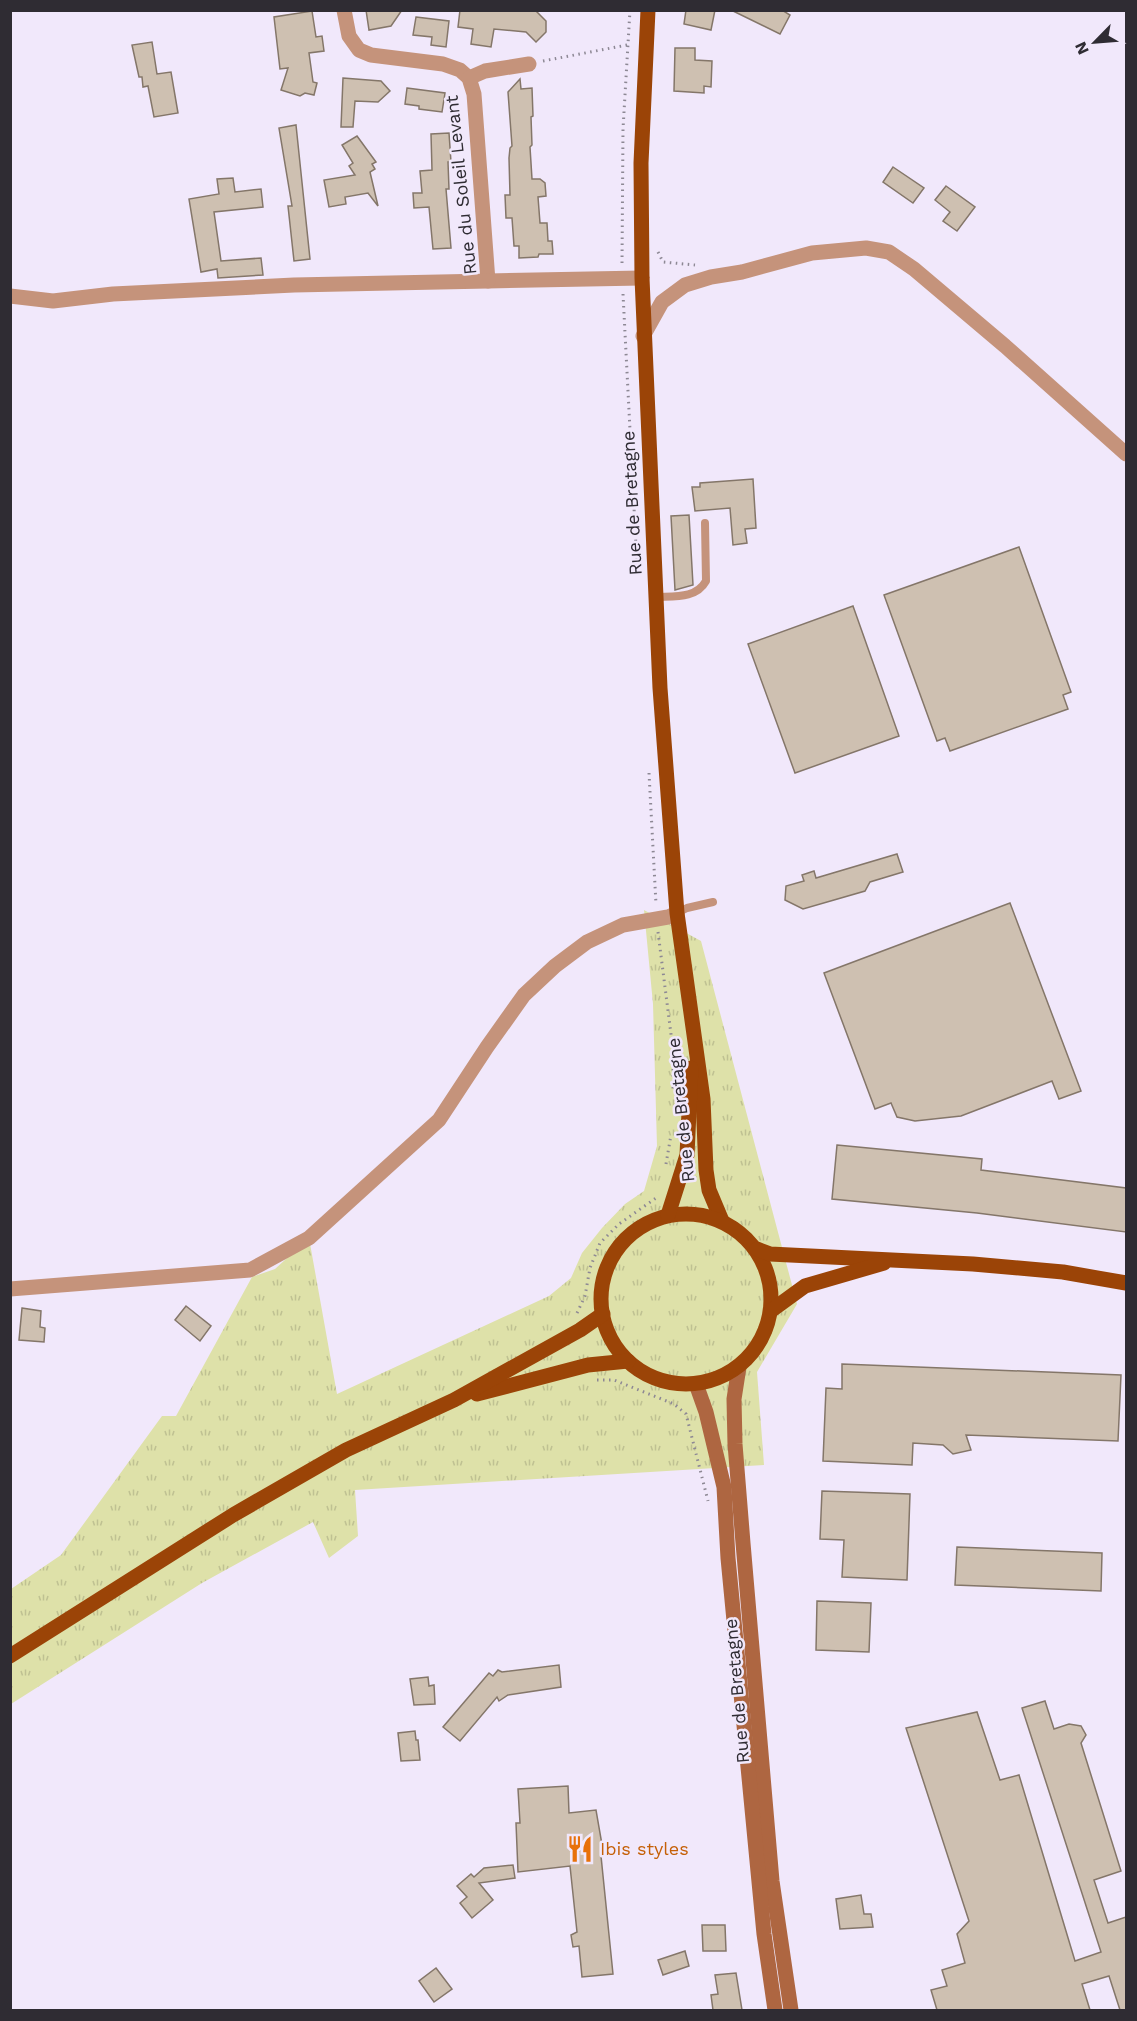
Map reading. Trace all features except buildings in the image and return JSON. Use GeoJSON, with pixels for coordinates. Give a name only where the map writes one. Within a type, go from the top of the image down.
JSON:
{"type":"FeatureCollection","features":[{"type":"Feature","properties":{"kind":"main road","name":"Rue de Bretagne"},"geometry":{"type":"LineString","coordinates":[[648,10],[641,163],[643,336],[667,790],[677,913],[703,1099],[706,1170],[709,1190],[722,1221]]}},
{"type":"Feature","properties":{"kind":"main road","name":"Rue de Bretagne"},"geometry":{"type":"LineString","coordinates":[[668,1215],[687,1155],[691,1071],[687,993]]}},
{"type":"Feature","properties":{"kind":"main road"},"geometry":{"type":"LineString","coordinates":[[757,1249],[767,1268],[772,1289],[772,1310],[761,1342],[739,1367],[718,1379],[696,1384],[671,1383],[648,1375],[628,1361],[615,1346],[606,1328],[603,1314],[602,1284],[610,1260],[624,1239],[645,1224],[668,1215],[698,1214],[722,1221],[757,1249],[770,1254],[974,1264],[1063,1272],[1126,1283]]}},
{"type":"Feature","properties":{"kind":"main road"},"geometry":{"type":"LineString","coordinates":[[772,1310],[805,1286],[893,1261]]}},
{"type":"Feature","properties":{"kind":"main road"},"geometry":{"type":"LineString","coordinates":[[10,1656],[243,1509],[346,1450],[454,1400],[580,1330],[603,1314]]}},
{"type":"Feature","properties":{"kind":"main road"},"geometry":{"type":"LineString","coordinates":[[454,1400],[588,1365],[628,1361]]}},
{"type":"Feature","properties":{"kind":"main road","name":"Rue de Bretagne"},"geometry":{"type":"LineString","coordinates":[[739,1367],[734,1399],[740,1510],[772,1881],[790,2010]]}},
{"type":"Feature","properties":{"kind":"main road","name":"Rue de Bretagne"},"geometry":{"type":"LineString","coordinates":[[696,1384],[724,1487],[728,1558],[764,1934],[775,2010]]}},
{"type":"Feature","properties":{"kind":"street","name":"Rue du Soleil Levant"},"geometry":{"type":"LineString","coordinates":[[344,10],[349,36],[359,50],[371,55],[443,64],[459,70],[469,78],[474,94],[488,281],[642,278]]}},
{"type":"Feature","properties":{"kind":"street","name":"Rue du Soleil Levant"},"geometry":{"type":"LineString","coordinates":[[469,78],[485,71],[529,64]]}},
{"type":"Feature","properties":{"kind":"street"},"geometry":{"type":"LineString","coordinates":[[643,336],[662,302],[686,285],[812,253],[866,248],[889,252],[914,269],[1126,454]]}},
{"type":"Feature","properties":{"kind":"street"},"geometry":{"type":"LineString","coordinates":[[10,296],[53,301],[114,294],[294,285],[488,281]]}},
{"type":"Feature","properties":{"kind":"street"},"geometry":{"type":"LineString","coordinates":[[10,1289],[250,1270],[309,1238],[439,1120],[524,995],[555,966],[587,942],[623,925],[668,917],[677,913]]}},
{"type":"Feature","properties":{"kind":"lane"},"geometry":{"type":"LineString","coordinates":[[656,597],[691,595],[702,589],[706,582],[705,523]]}},
{"type":"Feature","properties":{"kind":"lane"},"geometry":{"type":"LineString","coordinates":[[677,913],[687,908],[713,902]]}},
{"type":"Feature","properties":{"kind":"path"},"geometry":{"type":"LineString","coordinates":[[630,10],[623,129],[622,279],[638,569]]}},
{"type":"Feature","properties":{"kind":"path"},"geometry":{"type":"LineString","coordinates":[[529,64],[627,45]]}},
{"type":"Feature","properties":{"kind":"path"},"geometry":{"type":"LineString","coordinates":[[642,246],[656,247],[663,262],[698,265]]}},
{"type":"Feature","properties":{"kind":"path"},"geometry":{"type":"LineString","coordinates":[[649,764],[657,918],[670,1018],[673,1095]]}},
{"type":"Feature","properties":{"kind":"path"},"geometry":{"type":"LineString","coordinates":[[666,1167],[672,1126]]}},
{"type":"Feature","properties":{"kind":"path"},"geometry":{"type":"LineString","coordinates":[[580,1330],[576,1315],[585,1296],[590,1268],[600,1243],[619,1224],[657,1198]]}},
{"type":"Feature","properties":{"kind":"path"},"geometry":{"type":"LineString","coordinates":[[588,1365],[591,1377],[599,1382],[615,1380],[674,1404],[686,1414],[708,1503]]}},
{"type":"Feature","properties":{"kind":"green space"},"geometry":{"type":"Polygon","coordinates":[[[644,910],[701,941],[797,1304],[757,1372],[764,1465],[355,1490],[358,1536],[329,1558],[313,1522],[202,1583],[11,1704],[11,1589],[61,1555],[162,1416],[176,1416],[252,1277],[275,1269],[309,1238],[337,1394],[549,1296],[571,1278],[582,1253],[602,1228],[625,1204],[644,1191],[657,1146],[653,1004],[644,910]]]}},
{"type":"Feature","properties":{"kind":"place","name":"Ibis styles"},"geometry":{"type":"Point","coordinates":[580,1849]}}]}
